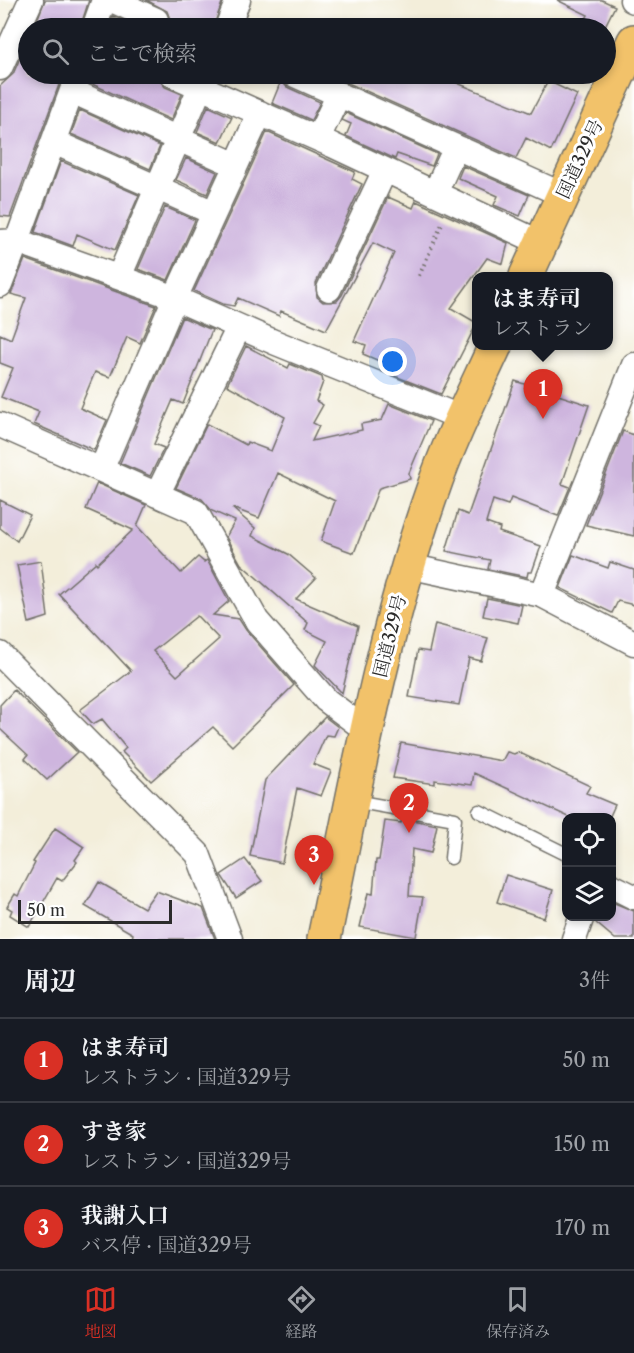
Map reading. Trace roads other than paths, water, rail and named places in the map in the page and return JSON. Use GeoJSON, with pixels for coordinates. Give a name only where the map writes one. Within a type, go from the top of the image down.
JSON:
{"type":"FeatureCollection","features":[{"type":"Feature","properties":{"kind":"highway","name":"国道329号"},"geometry":{"type":"LineString","coordinates":[[616,80],[634,41]]}},
{"type":"Feature","properties":{"kind":"highway","name":"国道329号"},"geometry":{"type":"LineString","coordinates":[[528,272],[614,84]]}},
{"type":"Feature","properties":{"kind":"highway","name":"国道329号"},"geometry":{"type":"LineString","coordinates":[[324,939],[367,730],[408,566],[432,491],[493,350]]}},
{"type":"Feature","properties":{"kind":"street"},"geometry":{"type":"LineString","coordinates":[[24,18],[32,0]]}},
{"type":"Feature","properties":{"kind":"street"},"geometry":{"type":"LineString","coordinates":[[98,18],[104,0]]}},
{"type":"Feature","properties":{"kind":"street"},"geometry":{"type":"LineString","coordinates":[[112,0],[152,18]]}},
{"type":"Feature","properties":{"kind":"street"},"geometry":{"type":"LineString","coordinates":[[231,18],[238,0]]}},
{"type":"Feature","properties":{"kind":"street"},"geometry":{"type":"LineString","coordinates":[[0,68],[18,30]]}},
{"type":"Feature","properties":{"kind":"street"},"geometry":{"type":"LineString","coordinates":[[0,285],[9,241],[54,142],[74,84]]}},
{"type":"Feature","properties":{"kind":"street"},"geometry":{"type":"LineString","coordinates":[[79,84],[178,140],[236,165]]}},
{"type":"Feature","properties":{"kind":"street"},"geometry":{"type":"LineString","coordinates":[[119,277],[159,188],[201,84]]}},
{"type":"Feature","properties":{"kind":"street"},"geometry":{"type":"LineString","coordinates":[[210,84],[260,113],[541,243]]}},
{"type":"Feature","properties":{"kind":"street"},"geometry":{"type":"LineString","coordinates":[[316,84],[563,195]]}},
{"type":"Feature","properties":{"kind":"street"},"geometry":{"type":"LineString","coordinates":[[318,138],[339,94]]}},
{"type":"Feature","properties":{"kind":"street"},"geometry":{"type":"LineString","coordinates":[[102,470],[175,298],[260,113]]}},
{"type":"Feature","properties":{"kind":"street"},"geometry":{"type":"LineString","coordinates":[[54,142],[214,213]]}},
{"type":"Feature","properties":{"kind":"street"},"geometry":{"type":"LineString","coordinates":[[444,198],[456,147]]}},
{"type":"Feature","properties":{"kind":"street"},"geometry":{"type":"LineString","coordinates":[[329,289],[386,170]]}},
{"type":"Feature","properties":{"kind":"street"},"geometry":{"type":"LineString","coordinates":[[9,241],[175,298],[239,327],[462,418]]}},
{"type":"Feature","properties":{"kind":"street"},"geometry":{"type":"LineString","coordinates":[[157,495],[239,327]]}},
{"type":"Feature","properties":{"kind":"street"},"geometry":{"type":"LineString","coordinates":[[542,596],[634,365]]}},
{"type":"Feature","properties":{"kind":"street"},"geometry":{"type":"LineString","coordinates":[[0,425],[196,512],[257,621],[326,700],[367,730]]}},
{"type":"Feature","properties":{"kind":"street"},"geometry":{"type":"LineString","coordinates":[[408,566],[542,596],[634,643]]}},
{"type":"Feature","properties":{"kind":"street"},"geometry":{"type":"LineString","coordinates":[[0,654],[198,854],[230,939]]}},
{"type":"Feature","properties":{"kind":"street"},"geometry":{"type":"LineString","coordinates":[[616,888],[634,897]]}},
{"type":"Feature","properties":{"kind":"street"},"geometry":{"type":"LineString","coordinates":[[574,939],[580,921]]}},
{"type":"Feature","properties":{"kind":"lane"},"geometry":{"type":"LineString","coordinates":[[353,801],[455,819],[451,858]]}},
{"type":"Feature","properties":{"kind":"lane"},"geometry":{"type":"LineString","coordinates":[[480,811],[562,852]]}},
{"type":"Feature","properties":{"kind":"place","name":"はま寿司"},"geometry":{"type":"Point","coordinates":[543,419]}},
{"type":"Feature","properties":{"kind":"place","name":"すき家"},"geometry":{"type":"Point","coordinates":[409,833]}},
{"type":"Feature","properties":{"kind":"place","name":"我謝入口"},"geometry":{"type":"Point","coordinates":[314,885]}}]}
